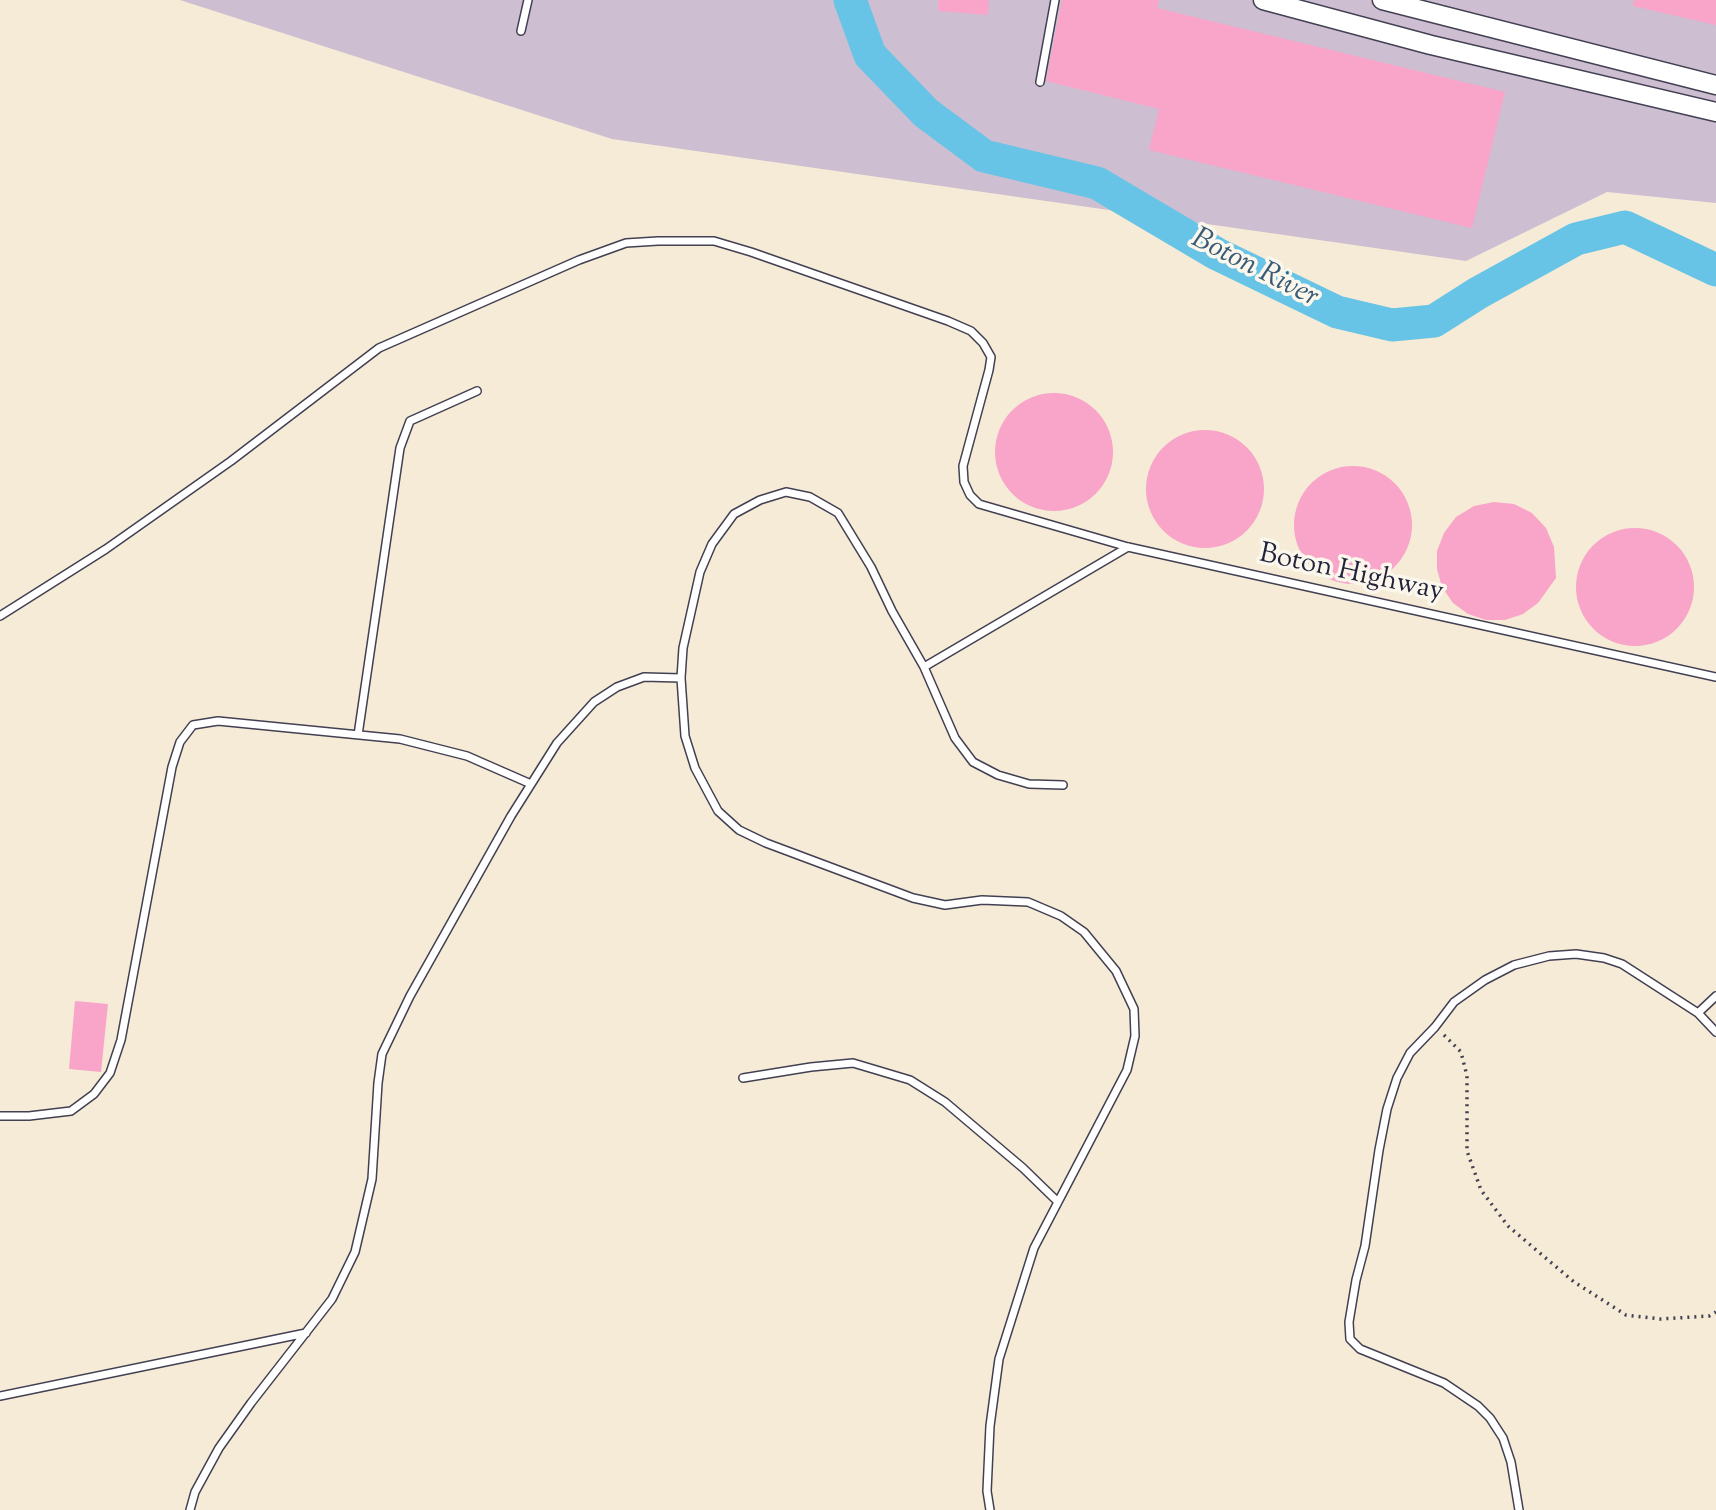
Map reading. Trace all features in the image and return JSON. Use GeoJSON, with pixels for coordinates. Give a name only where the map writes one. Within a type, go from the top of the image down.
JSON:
{"type":"FeatureCollection","features":[{"type":"Feature","properties":{"kind":"street"},"geometry":{"type":"LineString","coordinates":[[1263,0],[1431,45],[1716,112]]}},
{"type":"Feature","properties":{"kind":"street"},"geometry":{"type":"LineString","coordinates":[[1382,0],[1716,85]]}},
{"type":"Feature","properties":{"kind":"lane"},"geometry":{"type":"LineString","coordinates":[[521,31],[528,0]]}},
{"type":"Feature","properties":{"kind":"lane"},"geometry":{"type":"LineString","coordinates":[[1040,82],[1055,0]]}},
{"type":"Feature","properties":{"kind":"lane","name":"Boton Highway"},"geometry":{"type":"LineString","coordinates":[[0,616],[106,549],[220,469],[379,348],[579,260],[626,243],[714,241],[919,310],[971,331],[983,343],[990,357],[963,466],[964,482],[970,495],[979,504],[1128,547],[1716,677]]}},
{"type":"Feature","properties":{"kind":"lane"},"geometry":{"type":"LineString","coordinates":[[358,735],[400,447],[411,421],[430,410],[477,391]]}},
{"type":"Feature","properties":{"kind":"lane"},"geometry":{"type":"LineString","coordinates":[[990,1510],[987,1490],[990,1426],[999,1359],[1034,1248],[1127,1070],[1135,1036],[1134,1009],[1116,971],[1084,932],[1061,916],[1028,902],[982,900],[945,905],[913,898],[766,843],[739,830],[718,811],[695,768],[685,736],[681,678],[683,648],[700,572],[712,544],[734,514],[760,499],[786,492],[810,497],[838,513],[871,567],[924,667],[955,738],[973,762],[998,775],[1029,784],[1063,785]]}},
{"type":"Feature","properties":{"kind":"lane"},"geometry":{"type":"LineString","coordinates":[[924,667],[1128,547]]}},
{"type":"Feature","properties":{"kind":"lane"},"geometry":{"type":"LineString","coordinates":[[190,1510],[195,1492],[219,1448],[332,1299],[355,1252],[372,1179],[382,1054],[410,996],[531,785],[557,743],[594,702],[617,687],[644,677],[681,678]]}},
{"type":"Feature","properties":{"kind":"lane"},"geometry":{"type":"LineString","coordinates":[[0,1116],[71,1111],[94,1094],[110,1073],[121,1040],[172,767],[180,742],[193,725],[218,721],[400,739],[467,756],[531,785]]}},
{"type":"Feature","properties":{"kind":"lane"},"geometry":{"type":"LineString","coordinates":[[1519,1510],[1511,1462],[1503,1438],[1484,1412],[1444,1383],[1360,1349],[1350,1339],[1352,1301],[1365,1246],[1387,1109],[1397,1078],[1410,1053],[1454,1002],[1485,980],[1514,965],[1549,956],[1576,954],[1622,964],[1698,1013],[1716,1032]]}},
{"type":"Feature","properties":{"kind":"lane"},"geometry":{"type":"LineString","coordinates":[[1698,1013],[1716,996]]}},
{"type":"Feature","properties":{"kind":"lane"},"geometry":{"type":"LineString","coordinates":[[1707,1004],[1716,1003]]}},
{"type":"Feature","properties":{"kind":"lane"},"geometry":{"type":"LineString","coordinates":[[743,1078],[853,1063],[910,1080],[945,1102],[1023,1168],[1058,1202]]}},
{"type":"Feature","properties":{"kind":"lane"},"geometry":{"type":"LineString","coordinates":[[0,1396],[307,1332]]}},
{"type":"Feature","properties":{"kind":"path"},"geometry":{"type":"LineString","coordinates":[[1435,1027],[1461,1052],[1467,1076],[1467,1151],[1481,1190],[1508,1226],[1574,1282],[1626,1315],[1660,1319],[1709,1316],[1716,1312]]}},
{"type":"Feature","properties":{"kind":"shaded area"},"geometry":{"type":"Polygon","coordinates":[[[180,0],[1716,0],[1716,203],[1607,192],[1466,261],[612,139],[180,0]]]}},
{"type":"Feature","properties":{"kind":"building"},"geometry":{"type":"Polygon","coordinates":[[[938,0],[989,0],[988,15],[938,11],[938,0]]]}},
{"type":"Feature","properties":{"kind":"building"},"geometry":{"type":"Polygon","coordinates":[[[1062,0],[1159,0],[1157,8],[1505,92],[1472,228],[1149,150],[1159,109],[1046,81],[1062,0]]]}},
{"type":"Feature","properties":{"kind":"building"},"geometry":{"type":"Polygon","coordinates":[[[1634,0],[1716,0],[1716,25],[1633,6],[1634,0]]]}},
{"type":"Feature","properties":{"kind":"building"},"geometry":{"type":"Polygon","coordinates":[[[1054,393],[1077,397],[1096,410],[1109,429],[1113,452],[1109,475],[1096,494],[1077,507],[1054,511],[1031,507],[1012,494],[999,475],[995,452],[999,429],[1012,410],[1031,397],[1054,393]]]}},
{"type":"Feature","properties":{"kind":"building"},"geometry":{"type":"Polygon","coordinates":[[[1205,430],[1228,434],[1247,447],[1260,466],[1264,489],[1260,512],[1247,531],[1228,544],[1205,548],[1182,544],[1163,531],[1150,512],[1146,489],[1150,466],[1163,447],[1182,434],[1205,430]]]}},
{"type":"Feature","properties":{"kind":"building"},"geometry":{"type":"Polygon","coordinates":[[[1353,466],[1376,470],[1395,483],[1408,502],[1412,525],[1408,548],[1395,567],[1376,580],[1353,584],[1330,580],[1311,567],[1298,548],[1294,525],[1298,502],[1311,483],[1330,470],[1353,466]]]}},
{"type":"Feature","properties":{"kind":"building"},"geometry":{"type":"Polygon","coordinates":[[[1494,502],[1514,504],[1532,513],[1546,528],[1554,547],[1556,578],[1538,603],[1523,614],[1505,620],[1486,620],[1468,614],[1453,603],[1442,587],[1437,569],[1437,551],[1444,533],[1456,517],[1474,506],[1494,502]]]}},
{"type":"Feature","properties":{"kind":"building"},"geometry":{"type":"Polygon","coordinates":[[[1635,528],[1658,532],[1677,545],[1690,564],[1694,587],[1690,610],[1677,629],[1658,642],[1635,646],[1612,642],[1593,629],[1580,610],[1576,587],[1580,564],[1593,545],[1612,532],[1635,528]]]}},
{"type":"Feature","properties":{"kind":"building"},"geometry":{"type":"Polygon","coordinates":[[[75,1001],[108,1004],[101,1072],[69,1069],[75,1001]]]}},
{"type":"Feature","properties":{"kind":"waterway","name":"Boton River"},"geometry":{"type":"LineString","coordinates":[[850,0],[870,55],[926,113],[984,156],[1097,183],[1217,254],[1337,312],[1392,325],[1434,321],[1478,293],[1576,239],[1625,227],[1716,270]]}}]}
